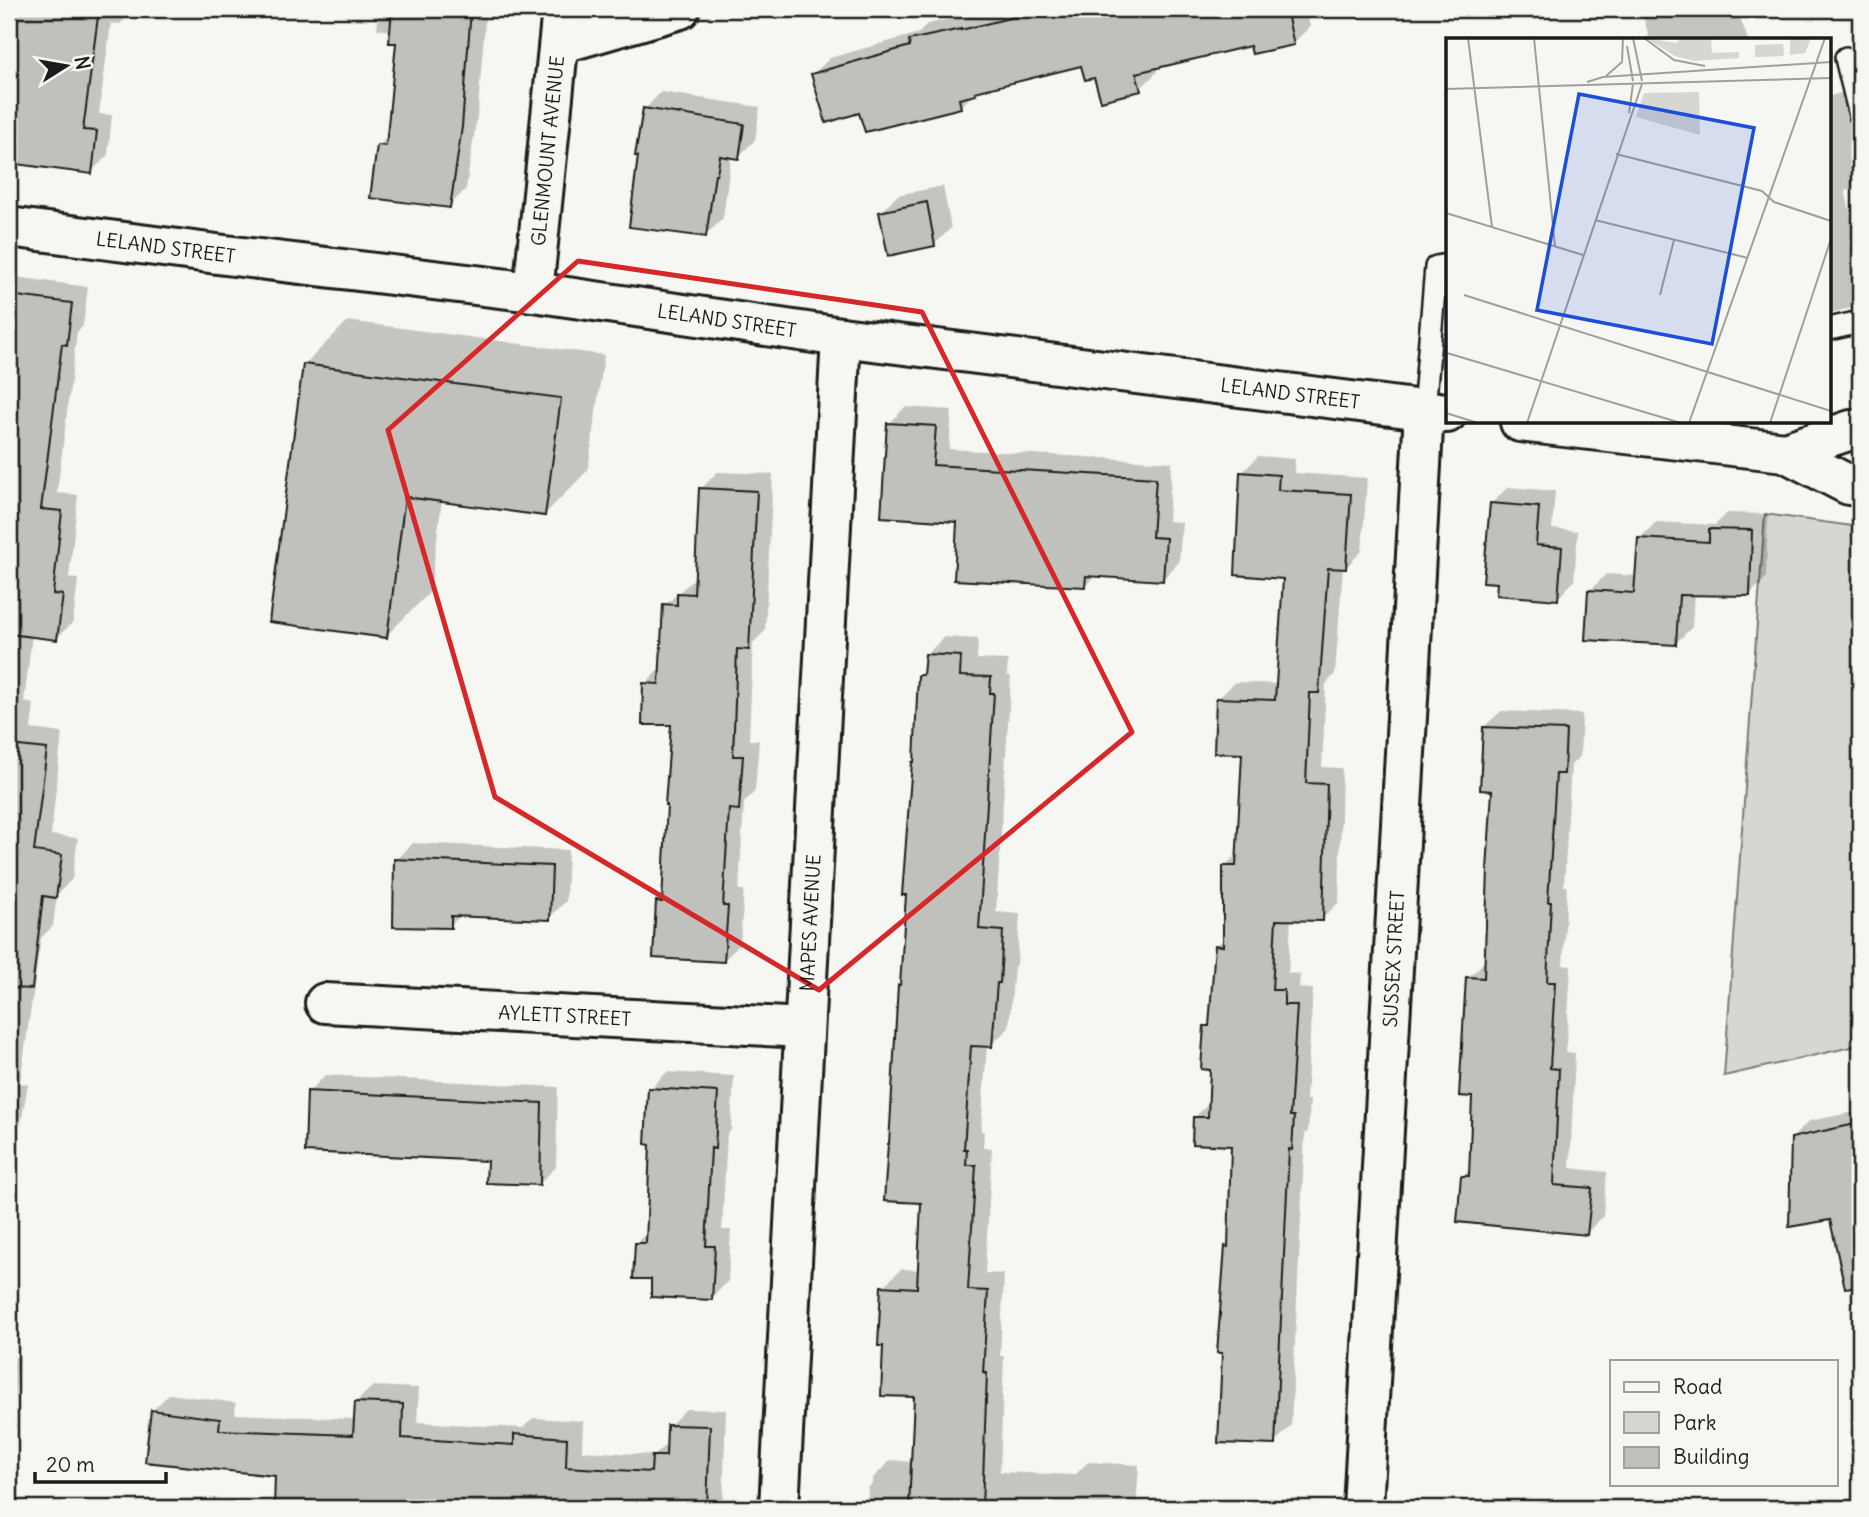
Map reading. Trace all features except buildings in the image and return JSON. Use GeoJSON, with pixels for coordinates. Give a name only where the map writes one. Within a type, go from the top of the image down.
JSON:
{"type":"FeatureCollection","features":[{"type":"Feature","properties":{"kind":"street"},"geometry":{"type":"LineString","coordinates":[[561,27],[680,9]]}},
{"type":"Feature","properties":{"kind":"street","name":"GLENMOUNT AVENUE"},"geometry":{"type":"LineString","coordinates":[[533,292],[561,27]]}},
{"type":"Feature","properties":{"kind":"street","name":"LELAND STREET"},"geometry":{"type":"LineString","coordinates":[[9,227],[533,292],[841,337],[1436,412]]}},
{"type":"Feature","properties":{"kind":"street","name":"MAPES AVENUE"},"geometry":{"type":"LineString","coordinates":[[779,1508],[841,337]]}},
{"type":"Feature","properties":{"kind":"street","name":"SUSSEX STREET"},"geometry":{"type":"LineString","coordinates":[[1363,1508],[1436,412]]}},
{"type":"Feature","properties":{"kind":"street"},"geometry":{"type":"LineString","coordinates":[[1538,424],[1785,452],[1849,485],[1860,486]]}},
{"type":"Feature","properties":{"kind":"street"},"geometry":{"type":"LineString","coordinates":[[1785,452],[1850,430],[1860,430]]}},
{"type":"Feature","properties":{"kind":"street","name":"AYLETT STREET"},"geometry":{"type":"LineString","coordinates":[[324,1003],[804,1028]]}},
{"type":"Feature","properties":{"kind":"lane"},"geometry":{"type":"LineString","coordinates":[[1845,59],[1860,115]]}},
{"type":"Feature","properties":{"kind":"lane"},"geometry":{"type":"LineString","coordinates":[[1436,412],[1436,267],[1446,265]]}},
{"type":"Feature","properties":{"kind":"lane"},"geometry":{"type":"LineString","coordinates":[[1830,329],[1860,322]]}},
{"type":"Feature","properties":{"kind":"highlighted area"},"geometry":{"type":"Polygon","coordinates":[[[578,261],[922,312],[1132,732],[819,990],[495,797],[388,430],[578,261]]]}},
{"type":"Feature","properties":{"kind":"green space"},"geometry":{"type":"Polygon","coordinates":[[[1765,514],[1860,527],[1860,1045],[1724,1076],[1765,514]]]}}]}
